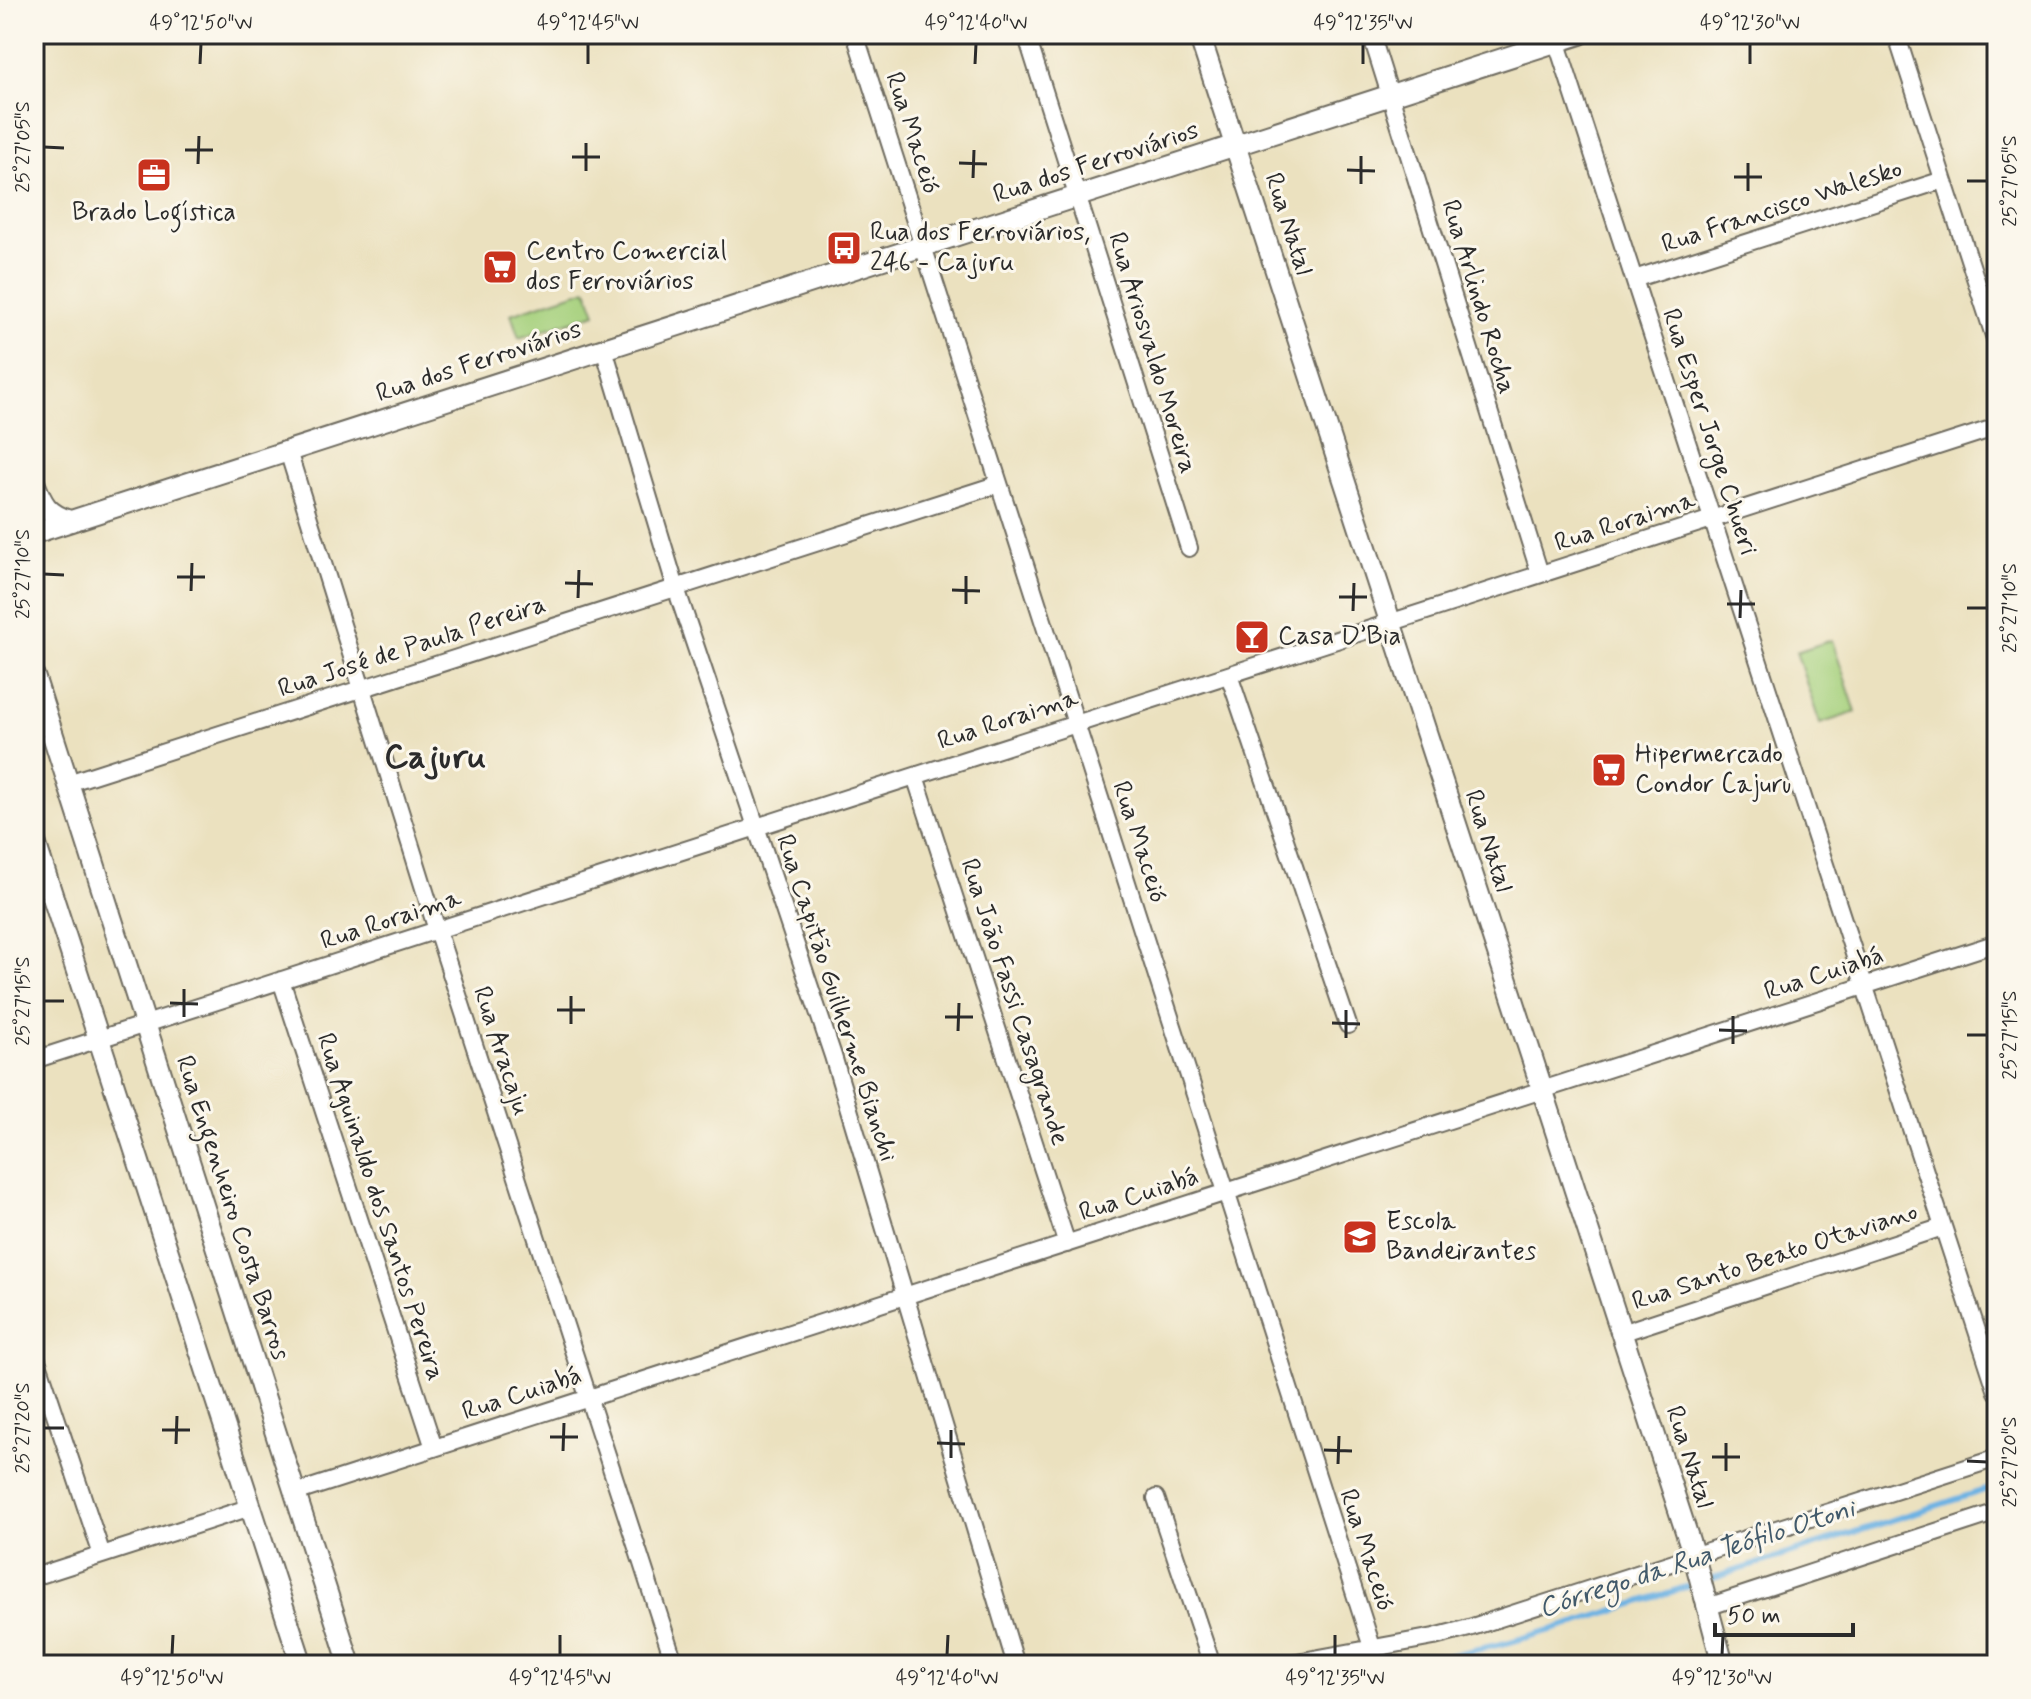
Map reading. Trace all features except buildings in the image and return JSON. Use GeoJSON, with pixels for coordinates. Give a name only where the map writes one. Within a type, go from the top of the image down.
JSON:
{"type":"FeatureCollection","features":[{"type":"Feature","properties":{"kind":"street","name":"Rua Maceió"},"geometry":{"type":"LineString","coordinates":[[855,34],[1372,1647],[1374,1665]]}},
{"type":"Feature","properties":{"kind":"street","name":"Rua Ariosvaldo Moreira"},"geometry":{"type":"LineString","coordinates":[[1026,34],[1189,548]]}},
{"type":"Feature","properties":{"kind":"street","name":"Rua Natal"},"geometry":{"type":"LineString","coordinates":[[1199,34],[1694,1556],[1723,1665]]}},
{"type":"Feature","properties":{"kind":"street","name":"Rua Arlindo Rocha"},"geometry":{"type":"LineString","coordinates":[[1371,34],[1540,574]]}},
{"type":"Feature","properties":{"kind":"street","name":"Rua dos Ferroviários"},"geometry":{"type":"LineString","coordinates":[[34,533],[1390,95],[1555,38],[1580,34]]}},
{"type":"Feature","properties":{"kind":"street"},"geometry":{"type":"LineString","coordinates":[[1896,34],[1997,345]]}},
{"type":"Feature","properties":{"kind":"street","name":"Rua Esper Jorge Chueri"},"geometry":{"type":"LineString","coordinates":[[1555,38],[1997,1392]]}},
{"type":"Feature","properties":{"kind":"street","name":"Rua Francisco Walesko"},"geometry":{"type":"LineString","coordinates":[[1634,279],[1943,180]]}},
{"type":"Feature","properties":{"kind":"street","name":"Rua Capitão Guilherme Bianchi"},"geometry":{"type":"LineString","coordinates":[[604,349],[676,588],[833,1056],[1016,1665]]}},
{"type":"Feature","properties":{"kind":"street","name":"Rua Roraima"},"geometry":{"type":"LineString","coordinates":[[34,1060],[1997,427]]}},
{"type":"Feature","properties":{"kind":"street","name":"Rua Aracaju"},"geometry":{"type":"LineString","coordinates":[[288,451],[437,930],[675,1665]]}},
{"type":"Feature","properties":{"kind":"street"},"geometry":{"type":"LineString","coordinates":[[34,482],[47,512],[70,521]]}},
{"type":"Feature","properties":{"kind":"street","name":"Rua José de Paula Pereira"},"geometry":{"type":"LineString","coordinates":[[68,783],[999,484]]}},
{"type":"Feature","properties":{"kind":"street"},"geometry":{"type":"LineString","coordinates":[[1229,675],[1348,1025]]}},
{"type":"Feature","properties":{"kind":"street","name":"Rua Engenheiro Costa Barros"},"geometry":{"type":"LineString","coordinates":[[34,676],[350,1665]]}},
{"type":"Feature","properties":{"kind":"street","name":"Rua João Fassi Casagrande"},"geometry":{"type":"LineString","coordinates":[[915,776],[1067,1244]]}},
{"type":"Feature","properties":{"kind":"street"},"geometry":{"type":"LineString","coordinates":[[34,839],[302,1665]]}},
{"type":"Feature","properties":{"kind":"street","name":"Rua Cuiabá"},"geometry":{"type":"LineString","coordinates":[[295,1493],[1997,943]]}},
{"type":"Feature","properties":{"kind":"street","name":"Rua Aguinaldo dos Santos Pereira"},"geometry":{"type":"LineString","coordinates":[[281,980],[434,1448]]}},
{"type":"Feature","properties":{"kind":"street","name":"Rua Santo Beato Otaviano"},"geometry":{"type":"LineString","coordinates":[[1621,1333],[1943,1227]]}},
{"type":"Feature","properties":{"kind":"street"},"geometry":{"type":"LineString","coordinates":[[34,1351],[102,1555]]}},
{"type":"Feature","properties":{"kind":"street"},"geometry":{"type":"LineString","coordinates":[[1281,1665],[1469,1628],[1997,1458]]}},
{"type":"Feature","properties":{"kind":"street"},"geometry":{"type":"LineString","coordinates":[[1156,1498],[1212,1665]]}},
{"type":"Feature","properties":{"kind":"street"},"geometry":{"type":"LineString","coordinates":[[34,1577],[251,1507]]}},
{"type":"Feature","properties":{"kind":"street"},"geometry":{"type":"LineString","coordinates":[[1707,1607],[1997,1512]]}},
{"type":"Feature","properties":{"kind":"green space"},"geometry":{"type":"Polygon","coordinates":[[[587,289],[596,313],[519,338],[511,314],[587,289]]]}},
{"type":"Feature","properties":{"kind":"green space"},"geometry":{"type":"Polygon","coordinates":[[[1832,640],[1856,712],[1820,724],[1796,652],[1832,640]]]}},
{"type":"Feature","properties":{"kind":"waterway","name":"Córrego da Rua Teófilo Otoni"},"geometry":{"type":"LineString","coordinates":[[1408,1665],[1510,1642],[1575,1623],[1997,1486]]}},
{"type":"Feature","properties":{"kind":"place","name":"Brado Logística"},"geometry":{"type":"Point","coordinates":[154,175]}},
{"type":"Feature","properties":{"kind":"place","name":"Rua dos Ferroviários, 246 - Cajuru"},"geometry":{"type":"Point","coordinates":[844,248]}},
{"type":"Feature","properties":{"kind":"place","name":"Centro Comercial dos Ferroviários"},"geometry":{"type":"Point","coordinates":[500,267]}},
{"type":"Feature","properties":{"kind":"place","name":"Casa D’Bia"},"geometry":{"type":"Point","coordinates":[1252,637]}},
{"type":"Feature","properties":{"kind":"place","name":"Hipermercado Condor Cajuru"},"geometry":{"type":"Point","coordinates":[1609,770]}},
{"type":"Feature","properties":{"kind":"place","name":"Escola Bandeirantes"},"geometry":{"type":"Point","coordinates":[1360,1237]}},
{"type":"Feature","properties":{"kind":"district","name":"Cajuru"},"geometry":{"type":"Point","coordinates":[435,757]}}]}
